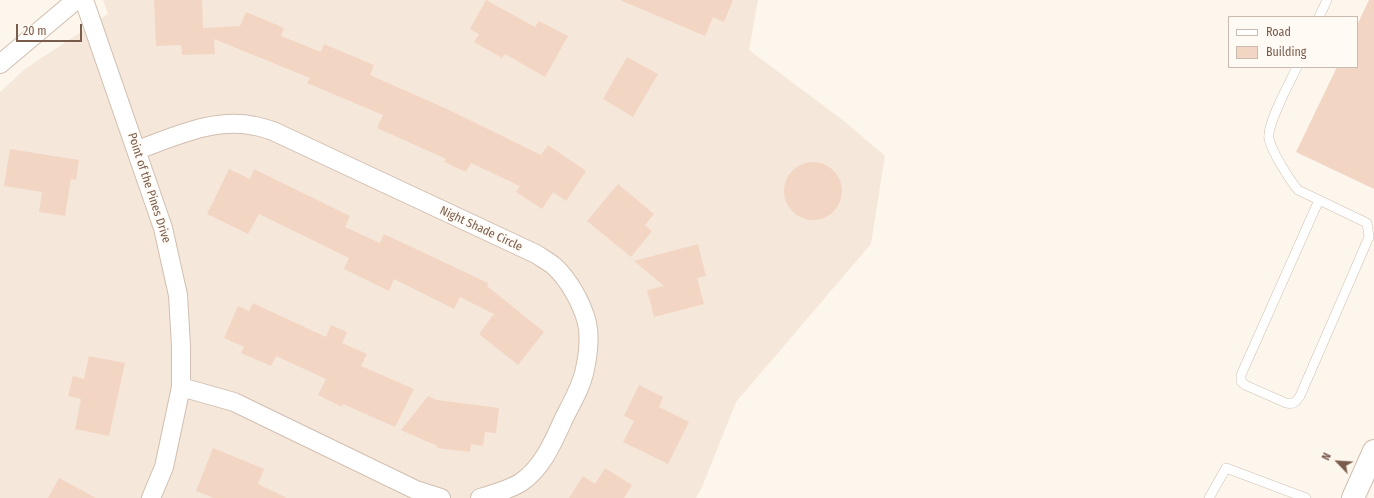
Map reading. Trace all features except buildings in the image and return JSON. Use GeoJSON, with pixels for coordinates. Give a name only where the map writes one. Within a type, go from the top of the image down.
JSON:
{"type":"FeatureCollection","features":[{"type":"Feature","properties":{"kind":"street"},"geometry":{"type":"LineString","coordinates":[[0,64],[76,0]]}},
{"type":"Feature","properties":{"kind":"street","name":"Point of the Pines Drive"},"geometry":{"type":"LineString","coordinates":[[84,0],[163,228],[178,295],[181,346],[181,387],[164,467],[151,498]]}},
{"type":"Feature","properties":{"kind":"street","name":"Night Shade Circle"},"geometry":{"type":"LineString","coordinates":[[137,150],[192,131],[214,126],[232,124],[254,126],[273,131],[536,254],[553,266],[568,282],[580,303],[587,324],[588,344],[585,370],[578,390],[550,449],[537,467],[521,482],[503,491],[480,498]]}},
{"type":"Feature","properties":{"kind":"street"},"geometry":{"type":"LineString","coordinates":[[181,387],[234,402],[416,490],[441,498]]}},
{"type":"Feature","properties":{"kind":"street"},"geometry":{"type":"LineString","coordinates":[[1362,491],[1374,451]]}},
{"type":"Feature","properties":{"kind":"lane"},"geometry":{"type":"LineString","coordinates":[[1319,16],[1327,0]]}},
{"type":"Feature","properties":{"kind":"lane"},"geometry":{"type":"LineString","coordinates":[[1297,68],[1271,124],[1269,138],[1275,152],[1292,183],[1298,190],[1319,200],[1367,223],[1369,237],[1296,402],[1286,404],[1246,385],[1241,381],[1241,375],[1319,200]]}},
{"type":"Feature","properties":{"kind":"lane"},"geometry":{"type":"LineString","coordinates":[[1209,498],[1226,468],[1306,498]]}},
{"type":"Feature","properties":{"kind":"shaded area"},"geometry":{"type":"Polygon","coordinates":[[[103,0],[758,0],[749,50],[844,121],[885,156],[871,244],[736,402],[702,487],[696,498],[0,498],[0,92],[25,69],[108,14],[103,0]]]}}]}
